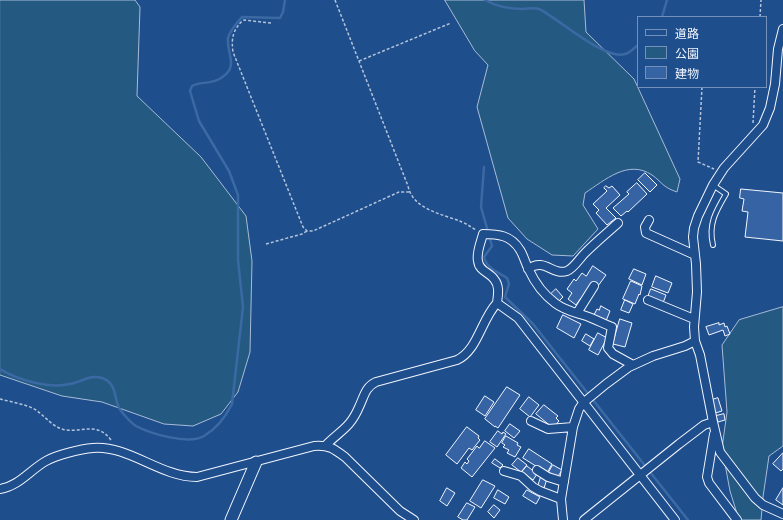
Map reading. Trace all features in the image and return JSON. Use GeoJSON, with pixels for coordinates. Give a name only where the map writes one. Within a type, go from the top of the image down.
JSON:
{"type":"FeatureCollection","features":[{"type":"Feature","properties":{"kind":"street"},"geometry":{"type":"LineString","coordinates":[[783,30],[778,49],[775,84],[770,108],[763,125],[724,168],[713,185],[698,216],[693,237],[697,292],[694,319],[695,340],[700,354],[720,452],[755,498],[763,505],[783,514]]}},
{"type":"Feature","properties":{"kind":"street"},"geometry":{"type":"LineString","coordinates":[[648,220],[645,227],[646,233],[695,255]]}},
{"type":"Feature","properties":{"kind":"street"},"geometry":{"type":"LineString","coordinates":[[528,269],[533,265],[539,264],[561,272],[566,271],[618,224]]}},
{"type":"Feature","properties":{"kind":"street"},"geometry":{"type":"LineString","coordinates":[[326,445],[351,422],[366,389],[370,385],[376,382],[457,360],[464,357],[468,353],[491,310],[497,303],[498,286],[494,279],[482,269],[478,263],[478,257],[488,234],[506,237],[514,242],[520,250],[528,269],[541,291],[556,304],[569,312],[577,313],[612,328],[608,348],[613,354],[633,365]]}},
{"type":"Feature","properties":{"kind":"street"},"geometry":{"type":"LineString","coordinates":[[577,313],[594,286]]}},
{"type":"Feature","properties":{"kind":"street"},"geometry":{"type":"LineString","coordinates":[[648,300],[694,319]]}},
{"type":"Feature","properties":{"kind":"street"},"geometry":{"type":"LineString","coordinates":[[497,303],[518,318],[573,389],[588,399],[645,472],[675,520]]}},
{"type":"Feature","properties":{"kind":"street"},"geometry":{"type":"LineString","coordinates":[[563,520],[561,499],[575,416],[588,399],[633,365],[653,356],[685,346],[695,340]]}},
{"type":"Feature","properties":{"kind":"street"},"geometry":{"type":"LineString","coordinates":[[531,421],[548,430],[572,427]]}},
{"type":"Feature","properties":{"kind":"street"},"geometry":{"type":"LineString","coordinates":[[584,520],[704,425],[713,422]]}},
{"type":"Feature","properties":{"kind":"street"},"geometry":{"type":"LineString","coordinates":[[715,432],[712,439],[707,477],[709,483],[737,520]]}},
{"type":"Feature","properties":{"kind":"street"},"geometry":{"type":"LineString","coordinates":[[0,489],[10,487],[46,461],[56,456],[93,448],[112,450],[174,474],[186,477],[197,477],[314,446],[326,445],[335,449],[345,457],[400,511],[414,520]]}},
{"type":"Feature","properties":{"kind":"street"},"geometry":{"type":"LineString","coordinates":[[231,520],[256,462]]}},
{"type":"Feature","properties":{"kind":"street"},"geometry":{"type":"LineString","coordinates":[[537,470],[548,477],[564,482]]}},
{"type":"Feature","properties":{"kind":"street"},"geometry":{"type":"LineString","coordinates":[[504,471],[521,476],[533,487],[561,499]]}},
{"type":"Feature","properties":{"kind":"lane"},"geometry":{"type":"LineString","coordinates":[[713,185],[726,194],[716,210],[711,228],[713,245]]}},
{"type":"Feature","properties":{"kind":"path"},"geometry":{"type":"LineString","coordinates":[[335,0],[413,197],[423,206],[488,234]]}},
{"type":"Feature","properties":{"kind":"path"},"geometry":{"type":"LineString","coordinates":[[760,16],[761,0]]}},
{"type":"Feature","properties":{"kind":"path"},"geometry":{"type":"LineString","coordinates":[[271,23],[243,20],[233,35],[234,52],[303,227],[307,231]]}},
{"type":"Feature","properties":{"kind":"path"},"geometry":{"type":"LineString","coordinates":[[359,61],[451,23]]}},
{"type":"Feature","properties":{"kind":"path"},"geometry":{"type":"LineString","coordinates":[[702,88],[698,162],[713,168],[720,175]]}},
{"type":"Feature","properties":{"kind":"path"},"geometry":{"type":"LineString","coordinates":[[755,88],[753,127],[756,133]]}},
{"type":"Feature","properties":{"kind":"path"},"geometry":{"type":"LineString","coordinates":[[266,244],[302,234],[307,231],[313,231],[400,192],[410,192]]}},
{"type":"Feature","properties":{"kind":"path"},"geometry":{"type":"LineString","coordinates":[[0,399],[36,410],[61,429],[68,431],[94,429],[108,436],[111,441],[112,450]]}},
{"type":"Feature","properties":{"kind":"green space"},"geometry":{"type":"Polygon","coordinates":[[[0,0],[135,0],[140,7],[137,96],[201,157],[246,216],[252,261],[250,352],[238,392],[221,414],[193,426],[164,424],[102,402],[62,396],[0,375],[0,0]]]}},
{"type":"Feature","properties":{"kind":"green space"},"geometry":{"type":"Polygon","coordinates":[[[445,0],[584,0],[586,32],[634,79],[680,179],[677,192],[668,188],[652,175],[643,171],[634,169],[626,170],[609,177],[585,193],[583,205],[598,229],[573,256],[552,255],[527,239],[508,218],[477,107],[488,65],[475,51],[445,0]]]}},
{"type":"Feature","properties":{"kind":"green space"},"geometry":{"type":"Polygon","coordinates":[[[783,307],[783,446],[769,456],[761,520],[739,520],[730,491],[722,448],[727,412],[722,345],[739,320],[783,307]]]}},
{"type":"Feature","properties":{"kind":"building"},"geometry":{"type":"Polygon","coordinates":[[[645,173],[657,185],[650,192],[638,180],[645,173]]]}},
{"type":"Feature","properties":{"kind":"building"},"geometry":{"type":"Polygon","coordinates":[[[637,183],[647,194],[628,212],[627,211],[621,216],[613,208],[629,194],[627,192],[637,183]]]}},
{"type":"Feature","properties":{"kind":"building"},"geometry":{"type":"Polygon","coordinates":[[[606,186],[609,188],[612,186],[620,195],[606,208],[616,218],[607,225],[596,213],[599,210],[593,204],[607,191],[604,188],[606,186]]]}},
{"type":"Feature","properties":{"kind":"building"},"geometry":{"type":"Polygon","coordinates":[[[741,189],[783,193],[783,241],[745,237],[748,212],[742,211],[744,199],[740,198],[741,189]]]}},
{"type":"Feature","properties":{"kind":"building"},"geometry":{"type":"Polygon","coordinates":[[[593,266],[606,275],[598,286],[582,299],[581,298],[576,305],[568,299],[572,293],[567,289],[574,279],[576,281],[582,273],[586,276],[593,266]]]}},
{"type":"Feature","properties":{"kind":"building"},"geometry":{"type":"Polygon","coordinates":[[[634,269],[646,274],[642,285],[629,279],[634,269]]]}},
{"type":"Feature","properties":{"kind":"building"},"geometry":{"type":"Polygon","coordinates":[[[656,276],[672,283],[668,293],[652,287],[656,276]]]}},
{"type":"Feature","properties":{"kind":"building"},"geometry":{"type":"Polygon","coordinates":[[[631,281],[642,286],[640,295],[639,294],[635,304],[623,299],[631,281]]]}},
{"type":"Feature","properties":{"kind":"building"},"geometry":{"type":"Polygon","coordinates":[[[556,289],[563,297],[558,302],[551,294],[556,289]]]}},
{"type":"Feature","properties":{"kind":"building"},"geometry":{"type":"Polygon","coordinates":[[[651,289],[666,295],[663,303],[648,297],[651,289]]]}},
{"type":"Feature","properties":{"kind":"building"},"geometry":{"type":"Polygon","coordinates":[[[625,300],[633,304],[629,313],[621,310],[625,300]]]}},
{"type":"Feature","properties":{"kind":"building"},"geometry":{"type":"Polygon","coordinates":[[[601,306],[610,311],[606,321],[594,315],[597,309],[599,310],[601,306]]]}},
{"type":"Feature","properties":{"kind":"building"},"geometry":{"type":"Polygon","coordinates":[[[563,315],[581,324],[574,338],[557,328],[563,315]]]}},
{"type":"Feature","properties":{"kind":"building"},"geometry":{"type":"Polygon","coordinates":[[[620,319],[632,323],[625,347],[613,344],[620,319]]]}},
{"type":"Feature","properties":{"kind":"building"},"geometry":{"type":"Polygon","coordinates":[[[719,323],[719,325],[724,323],[725,327],[727,326],[730,334],[725,336],[723,330],[709,335],[706,327],[719,323]]]}},
{"type":"Feature","properties":{"kind":"building"},"geometry":{"type":"Polygon","coordinates":[[[598,333],[607,338],[598,355],[589,350],[598,333]]]}},
{"type":"Feature","properties":{"kind":"building"},"geometry":{"type":"Polygon","coordinates":[[[586,334],[594,339],[590,346],[582,341],[586,334]]]}},
{"type":"Feature","properties":{"kind":"building"},"geometry":{"type":"Polygon","coordinates":[[[507,387],[520,395],[498,428],[485,419],[507,387]]]}},
{"type":"Feature","properties":{"kind":"building"},"geometry":{"type":"Polygon","coordinates":[[[485,396],[494,402],[485,416],[476,410],[485,396]]]}},
{"type":"Feature","properties":{"kind":"building"},"geometry":{"type":"Polygon","coordinates":[[[529,397],[539,405],[530,417],[520,409],[529,397]]]}},
{"type":"Feature","properties":{"kind":"building"},"geometry":{"type":"Polygon","coordinates":[[[718,398],[722,411],[715,413],[712,400],[718,398]]]}},
{"type":"Feature","properties":{"kind":"building"},"geometry":{"type":"Polygon","coordinates":[[[544,405],[558,416],[556,418],[559,421],[553,428],[536,414],[544,405]]]}},
{"type":"Feature","properties":{"kind":"building"},"geometry":{"type":"Polygon","coordinates":[[[724,414],[725,420],[718,422],[716,416],[724,414]]]}},
{"type":"Feature","properties":{"kind":"building"},"geometry":{"type":"Polygon","coordinates":[[[510,424],[520,431],[514,438],[505,431],[510,424]]]}},
{"type":"Feature","properties":{"kind":"building"},"geometry":{"type":"Polygon","coordinates":[[[467,427],[479,436],[478,438],[480,440],[472,450],[469,448],[457,464],[446,455],[467,427]]]}},
{"type":"Feature","properties":{"kind":"building"},"geometry":{"type":"Polygon","coordinates":[[[498,431],[502,434],[503,432],[506,434],[497,447],[490,442],[498,431]]]}},
{"type":"Feature","properties":{"kind":"building"},"geometry":{"type":"Polygon","coordinates":[[[506,436],[518,443],[517,445],[521,447],[515,457],[507,453],[509,450],[503,447],[505,445],[502,443],[506,436]]]}},
{"type":"Feature","properties":{"kind":"building"},"geometry":{"type":"Polygon","coordinates":[[[485,441],[495,448],[472,477],[461,468],[465,462],[467,464],[469,461],[467,459],[477,446],[479,448],[485,441]]]}},
{"type":"Feature","properties":{"kind":"building"},"geometry":{"type":"Polygon","coordinates":[[[529,449],[552,464],[547,473],[523,458],[529,449]]]}},
{"type":"Feature","properties":{"kind":"building"},"geometry":{"type":"Polygon","coordinates":[[[783,453],[783,469],[781,471],[773,464],[783,453]]]}},
{"type":"Feature","properties":{"kind":"building"},"geometry":{"type":"Polygon","coordinates":[[[518,458],[527,465],[521,472],[512,465],[518,458]]]}},
{"type":"Feature","properties":{"kind":"building"},"geometry":{"type":"Polygon","coordinates":[[[495,459],[503,465],[500,468],[492,463],[495,459]]]}},
{"type":"Feature","properties":{"kind":"building"},"geometry":{"type":"Polygon","coordinates":[[[553,465],[562,470],[557,478],[549,472],[553,465]]]}},
{"type":"Feature","properties":{"kind":"building"},"geometry":{"type":"Polygon","coordinates":[[[527,466],[537,474],[533,480],[522,472],[527,466]]]}},
{"type":"Feature","properties":{"kind":"building"},"geometry":{"type":"Polygon","coordinates":[[[541,477],[547,479],[544,488],[538,486],[541,477]]]}},
{"type":"Feature","properties":{"kind":"building"},"geometry":{"type":"Polygon","coordinates":[[[483,480],[495,486],[481,508],[470,501],[483,480]]]}},
{"type":"Feature","properties":{"kind":"building"},"geometry":{"type":"Polygon","coordinates":[[[447,488],[455,493],[447,506],[440,501],[447,488]]]}},
{"type":"Feature","properties":{"kind":"building"},"geometry":{"type":"Polygon","coordinates":[[[783,488],[783,505],[776,500],[783,488]]]}},
{"type":"Feature","properties":{"kind":"building"},"geometry":{"type":"Polygon","coordinates":[[[498,490],[509,497],[505,504],[494,498],[498,490]]]}},
{"type":"Feature","properties":{"kind":"building"},"geometry":{"type":"Polygon","coordinates":[[[527,490],[540,497],[536,504],[523,496],[527,490]]]}},
{"type":"Feature","properties":{"kind":"building"},"geometry":{"type":"Polygon","coordinates":[[[467,503],[475,507],[467,520],[463,520],[458,517],[467,503]]]}},
{"type":"Feature","properties":{"kind":"building"},"geometry":{"type":"Polygon","coordinates":[[[494,505],[500,510],[494,518],[488,512],[494,505]]]}},
{"type":"Feature","properties":{"kind":"waterway"},"geometry":{"type":"LineString","coordinates":[[0,369],[25,380],[53,385],[70,384],[94,377],[102,378],[111,384],[119,407],[132,423],[160,435],[180,439],[197,438],[204,436],[217,426],[224,418],[232,404],[243,307],[238,260],[238,195],[229,171],[199,121],[190,91],[192,86],[221,78],[230,69],[231,59],[228,38],[232,29],[242,17],[280,18],[283,12],[285,0]]}},
{"type":"Feature","properties":{"kind":"waterway"},"geometry":{"type":"LineString","coordinates":[[485,0],[508,8],[539,9],[582,38],[606,51],[616,54],[625,54],[637,46]]}},
{"type":"Feature","properties":{"kind":"waterway"},"geometry":{"type":"LineString","coordinates":[[662,16],[667,0]]}},
{"type":"Feature","properties":{"kind":"waterway"},"geometry":{"type":"LineString","coordinates":[[484,167],[481,207],[492,246],[484,257],[485,261],[490,267],[507,278],[509,284],[505,297],[533,324],[688,520]]}}]}
